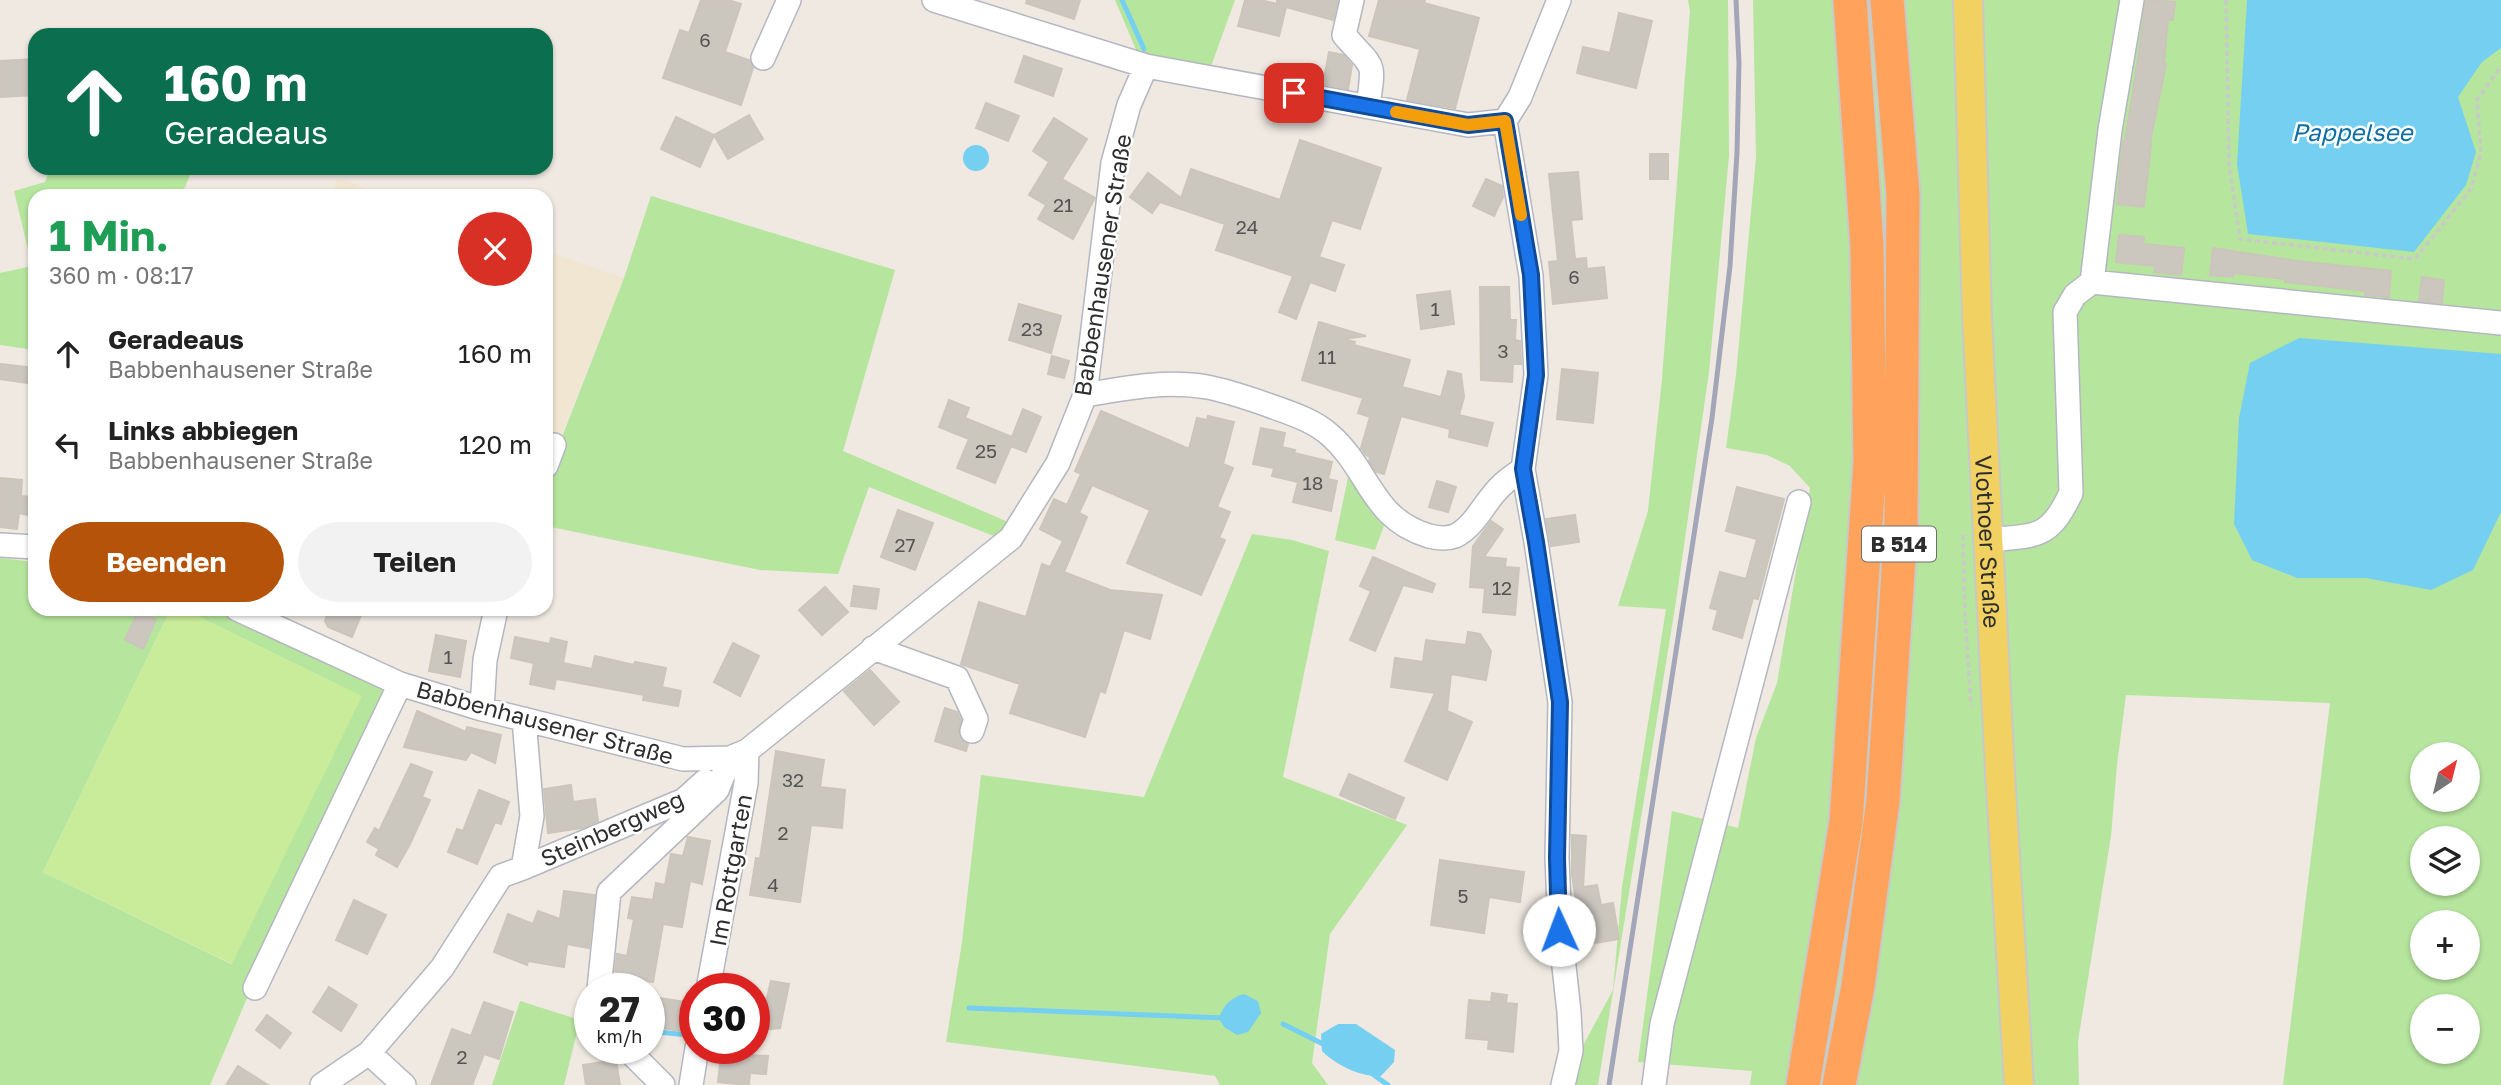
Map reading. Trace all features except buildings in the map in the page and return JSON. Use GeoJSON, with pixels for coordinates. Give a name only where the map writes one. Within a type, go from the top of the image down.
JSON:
{"type":"FeatureCollection","features":[{"type":"Feature","properties":{"kind":"highway","name":"B 514"},"geometry":{"type":"LineString","coordinates":[[1803,1085],[1846,822],[1870,463],[1867,246],[1850,0]]}},
{"type":"Feature","properties":{"kind":"highway","name":"B 514"},"geometry":{"type":"LineString","coordinates":[[1839,1085],[1858,986],[1883,800],[1901,527],[1903,195],[1887,0]]}},
{"type":"Feature","properties":{"kind":"main road","name":"Vlothoer Straße"},"geometry":{"type":"LineString","coordinates":[[1968,0],[1977,317],[2019,1085]]}},
{"type":"Feature","properties":{"kind":"street"},"geometry":{"type":"LineString","coordinates":[[763,58],[789,0]]}},
{"type":"Feature","properties":{"kind":"street"},"geometry":{"type":"LineString","coordinates":[[934,0],[1146,66],[1468,125],[1505,121]]}},
{"type":"Feature","properties":{"kind":"street"},"geometry":{"type":"LineString","coordinates":[[1352,0],[1344,35],[1368,59],[1373,72],[1368,106]]}},
{"type":"Feature","properties":{"kind":"street"},"geometry":{"type":"LineString","coordinates":[[1559,0],[1520,97],[1505,121],[1531,275],[1536,363],[1523,469],[1560,702],[1557,858],[1559,930],[1571,1051],[1563,1085]]}},
{"type":"Feature","properties":{"kind":"street"},"geometry":{"type":"LineString","coordinates":[[2092,282],[2110,130],[2132,0]]}},
{"type":"Feature","properties":{"kind":"street","name":"Babbenhausener Straße"},"geometry":{"type":"LineString","coordinates":[[256,616],[400,684],[482,709],[683,759],[738,754],[1011,538],[1058,463],[1085,395],[1113,163],[1129,105],[1146,66]]}},
{"type":"Feature","properties":{"kind":"street"},"geometry":{"type":"LineString","coordinates":[[1989,540],[2033,536],[2049,529],[2063,511],[2071,493],[2065,312],[2075,295],[2092,282],[2501,323]]}},
{"type":"Feature","properties":{"kind":"street"},"geometry":{"type":"LineString","coordinates":[[1085,395],[1171,384],[1206,387],[1299,416],[1330,435],[1358,466],[1378,502],[1390,515],[1413,530],[1438,539],[1455,536],[1471,523],[1501,486],[1523,469]]}},
{"type":"Feature","properties":{"kind":"street"},"geometry":{"type":"LineString","coordinates":[[1654,1085],[1662,1024],[1799,502]]}},
{"type":"Feature","properties":{"kind":"street"},"geometry":{"type":"LineString","coordinates":[[0,545],[28,547]]}},
{"type":"Feature","properties":{"kind":"street"},"geometry":{"type":"LineString","coordinates":[[482,709],[485,660],[494,616]]}},
{"type":"Feature","properties":{"kind":"street"},"geometry":{"type":"LineString","coordinates":[[873,648],[957,678],[976,719],[972,731]]}},
{"type":"Feature","properties":{"kind":"street","name":"Babbenhausener Straße"},"geometry":{"type":"LineString","coordinates":[[255,988],[400,684]]}},
{"type":"Feature","properties":{"kind":"street","name":"Steinbergweg"},"geometry":{"type":"LineString","coordinates":[[523,868],[532,816],[524,719]]}},
{"type":"Feature","properties":{"kind":"street"},"geometry":{"type":"LineString","coordinates":[[601,973],[609,892],[717,790],[738,754]]}},
{"type":"Feature","properties":{"kind":"street","name":"Steinbergweg"},"geometry":{"type":"LineString","coordinates":[[321,1085],[369,1053],[442,968],[501,876],[684,800],[738,754]]}},
{"type":"Feature","properties":{"kind":"street","name":"Im Rottgarten"},"geometry":{"type":"LineString","coordinates":[[711,973],[746,783],[738,754]]}},
{"type":"Feature","properties":{"kind":"street"},"geometry":{"type":"LineString","coordinates":[[369,1053],[404,1085]]}},
{"type":"Feature","properties":{"kind":"street"},"geometry":{"type":"LineString","coordinates":[[642,1064],[663,1085]]}},
{"type":"Feature","properties":{"kind":"street"},"geometry":{"type":"LineString","coordinates":[[691,1085],[694,1064]]}},
{"type":"Feature","properties":{"kind":"path"},"geometry":{"type":"LineString","coordinates":[[2226,0],[2228,164],[2240,239],[2415,258],[2471,189],[2481,153],[2477,100],[2501,66]]}},
{"type":"Feature","properties":{"kind":"shaded area"},"geometry":{"type":"Polygon","coordinates":[[[337,178],[368,189],[333,189],[337,178]]]}},
{"type":"Feature","properties":{"kind":"shaded area"},"geometry":{"type":"Polygon","coordinates":[[[553,253],[624,278],[560,438],[553,436],[553,253]]]}},
{"type":"Feature","properties":{"kind":"green space"},"geometry":{"type":"Polygon","coordinates":[[[1115,0],[1235,0],[1210,69],[1137,52],[1115,0]]]}},
{"type":"Feature","properties":{"kind":"green space"},"geometry":{"type":"Polygon","coordinates":[[[1688,0],[1728,0],[1729,156],[1709,372],[1676,601],[1598,1085],[1570,1085],[1579,1053],[1613,990],[1622,887],[1666,609],[1618,606],[1648,511],[1662,379],[1690,11],[1688,0]]]}},
{"type":"Feature","properties":{"kind":"green space"},"geometry":{"type":"Polygon","coordinates":[[[1753,0],[2501,0],[2501,1085],[2283,1085],[2330,703],[2126,695],[2111,836],[2078,1041],[2079,1085],[1750,1085],[1752,1071],[1638,1062],[1672,811],[1738,828],[1756,738],[1777,683],[1810,488],[1790,466],[1767,455],[1726,448],[1736,375],[1756,157],[1753,0]]]}},
{"type":"Feature","properties":{"kind":"green space"},"geometry":{"type":"Polygon","coordinates":[[[48,175],[190,175],[184,189],[28,189],[28,249],[14,191],[45,182],[48,175]]]}},
{"type":"Feature","properties":{"kind":"green space"},"geometry":{"type":"Polygon","coordinates":[[[651,196],[895,270],[843,451],[1015,525],[999,538],[869,487],[838,574],[760,570],[553,527],[553,460],[624,278],[651,196]]]}},
{"type":"Feature","properties":{"kind":"green space"},"geometry":{"type":"Polygon","coordinates":[[[28,267],[28,349],[0,345],[0,273],[28,267]]]}},
{"type":"Feature","properties":{"kind":"green space"},"geometry":{"type":"Polygon","coordinates":[[[1350,468],[1385,523],[1375,550],[1335,540],[1350,468]]]}},
{"type":"Feature","properties":{"kind":"green space"},"geometry":{"type":"Polygon","coordinates":[[[1252,534],[1292,540],[1329,551],[1283,777],[1407,825],[1330,934],[1312,1063],[1328,1085],[1220,1085],[1215,1076],[946,1042],[962,942],[981,775],[1144,797],[1252,534]]]}},
{"type":"Feature","properties":{"kind":"green space"},"geometry":{"type":"Polygon","coordinates":[[[0,558],[28,561],[28,616],[168,616],[43,872],[231,964],[361,696],[197,616],[234,616],[388,687],[262,963],[210,1085],[0,1085],[0,558]]]}},
{"type":"Feature","properties":{"kind":"green space"},"geometry":{"type":"Polygon","coordinates":[[[168,616],[197,616],[362,696],[232,964],[43,872],[168,616]]]}},
{"type":"Feature","properties":{"kind":"green space"},"geometry":{"type":"Polygon","coordinates":[[[520,1001],[574,1018],[574,1044],[564,1085],[492,1085],[520,1001]]]}},
{"type":"Feature","properties":{"kind":"water","name":"Pappelsee"},"geometry":{"type":"Polygon","coordinates":[[[2247,0],[2501,0],[2501,48],[2482,62],[2458,97],[2476,152],[2466,185],[2414,252],[2248,234],[2237,164],[2247,0]]]}},
{"type":"Feature","properties":{"kind":"water"},"geometry":{"type":"Polygon","coordinates":[[[976,145],[985,149],[989,158],[985,167],[976,171],[967,167],[963,158],[967,149],[976,145]]]}},
{"type":"Feature","properties":{"kind":"water"},"geometry":{"type":"Polygon","coordinates":[[[2299,338],[2501,354],[2501,512],[2473,570],[2431,590],[2366,578],[2297,578],[2252,560],[2234,524],[2239,418],[2250,363],[2299,338]]]}},
{"type":"Feature","properties":{"kind":"water"},"geometry":{"type":"Polygon","coordinates":[[[1244,994],[1258,1001],[1261,1013],[1248,1032],[1237,1035],[1224,1027],[1219,1018],[1228,1002],[1244,994]]]}},
{"type":"Feature","properties":{"kind":"water"},"geometry":{"type":"Polygon","coordinates":[[[1338,1024],[1356,1024],[1395,1050],[1394,1062],[1381,1076],[1373,1076],[1334,1061],[1322,1051],[1321,1034],[1338,1024]]]}},
{"type":"Feature","properties":{"kind":"waterway"},"geometry":{"type":"LineString","coordinates":[[1122,0],[1144,49]]}},
{"type":"Feature","properties":{"kind":"waterway"},"geometry":{"type":"LineString","coordinates":[[969,1008],[1224,1018]]}},
{"type":"Feature","properties":{"kind":"waterway"},"geometry":{"type":"LineString","coordinates":[[1283,1024],[1327,1046]]}},
{"type":"Feature","properties":{"kind":"waterway"},"geometry":{"type":"LineString","coordinates":[[665,1033],[679,1034]]}},
{"type":"Feature","properties":{"kind":"waterway"},"geometry":{"type":"LineString","coordinates":[[1371,1073],[1388,1085]]}},
{"type":"Feature","properties":{"kind":"railway"},"geometry":{"type":"LineString","coordinates":[[1609,1085],[1712,418],[1730,266],[1737,153],[1739,63],[1736,0]]}},
{"type":"Feature","properties":{"kind":"slow traffic"},"geometry":{"type":"LineString","coordinates":[[1396,112],[1468,125],[1505,121],[1521,215]]}},
{"type":"Feature","properties":{"kind":"route"},"geometry":{"type":"LineString","coordinates":[[1294,93],[1468,125],[1505,121],[1531,275],[1536,375],[1523,469],[1560,702],[1557,858],[1559,930]]}}]}
